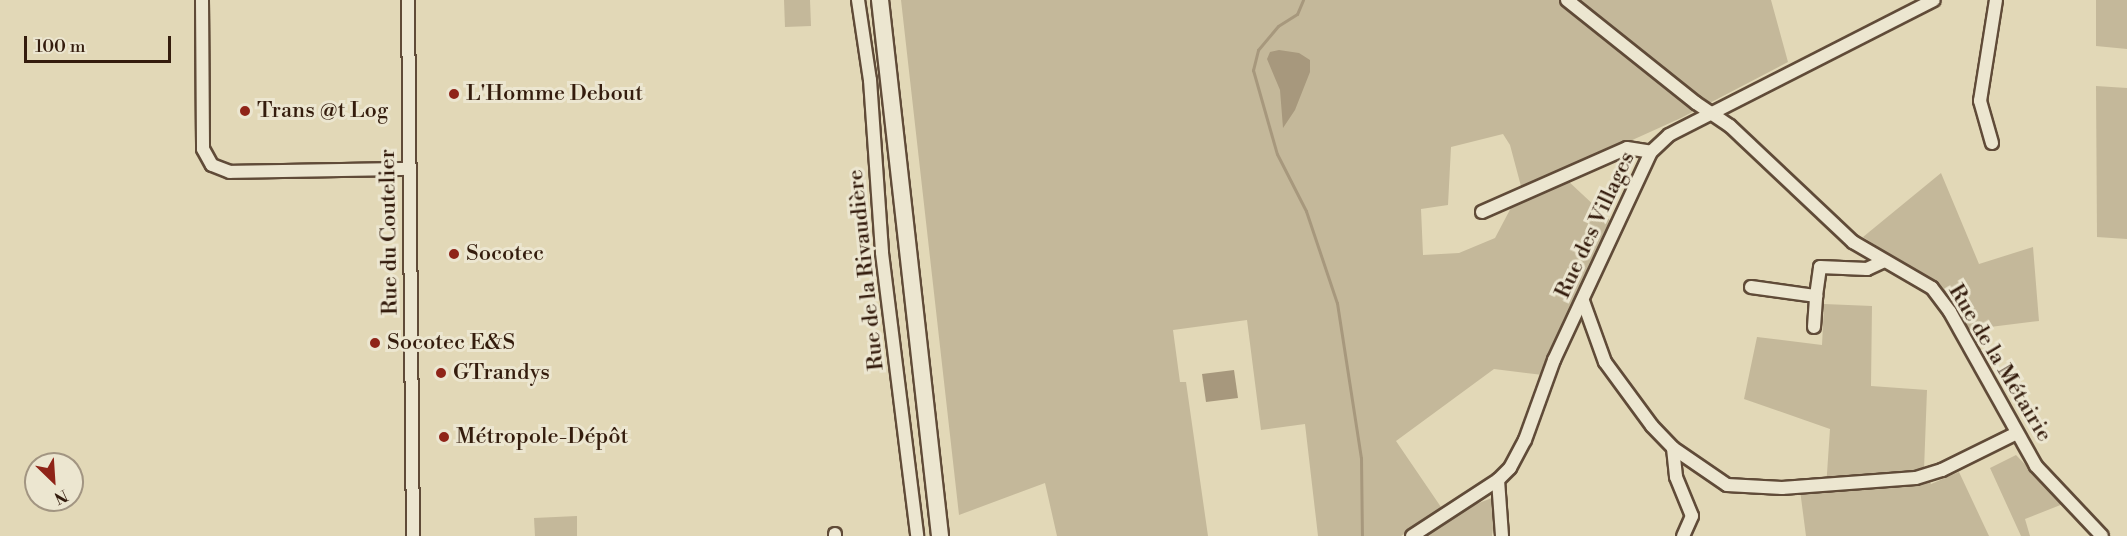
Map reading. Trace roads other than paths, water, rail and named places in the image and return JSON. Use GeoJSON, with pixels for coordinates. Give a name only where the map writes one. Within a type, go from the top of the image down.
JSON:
{"type":"FeatureCollection","features":[{"type":"Feature","properties":{"kind":"main road"},"geometry":{"type":"LineString","coordinates":[[882,5],[940,536]]}},
{"type":"Feature","properties":{"kind":"street"},"geometry":{"type":"LineString","coordinates":[[202,0],[203,148],[212,165],[230,172],[409,169]]}},
{"type":"Feature","properties":{"kind":"street","name":"Rue du Coutelier"},"geometry":{"type":"LineString","coordinates":[[408,0],[413,536]]}},
{"type":"Feature","properties":{"kind":"street","name":"Rue de la Rivaudière"},"geometry":{"type":"LineString","coordinates":[[858,0],[870,80],[882,253],[917,536]]}},
{"type":"Feature","properties":{"kind":"street","name":"Rue de la Métairie"},"geometry":{"type":"LineString","coordinates":[[1567,0],[1710,113],[1730,126],[1853,242],[1932,288],[2015,434],[2036,466],[2102,536]]}},
{"type":"Feature","properties":{"kind":"street","name":"Rue des Villages"},"geometry":{"type":"LineString","coordinates":[[1412,536],[1498,480],[1510,468],[1525,440],[1554,360],[1583,301],[1636,177],[1651,152],[1669,135],[1934,0]]}},
{"type":"Feature","properties":{"kind":"street"},"geometry":{"type":"LineString","coordinates":[[1992,143],[1980,101],[1996,0]]}},
{"type":"Feature","properties":{"kind":"street"},"geometry":{"type":"LineString","coordinates":[[1482,212],[1627,148],[1651,152]]}},
{"type":"Feature","properties":{"kind":"street"},"geometry":{"type":"LineString","coordinates":[[1814,327],[1820,267],[1867,269],[1884,261]]}},
{"type":"Feature","properties":{"kind":"street"},"geometry":{"type":"LineString","coordinates":[[1750,286],[1816,296]]}},
{"type":"Feature","properties":{"kind":"street"},"geometry":{"type":"LineString","coordinates":[[1583,301],[1605,362],[1674,448],[1727,485],[1782,488],[1916,478],[1942,470],[2015,434]]}},
{"type":"Feature","properties":{"kind":"street"},"geometry":{"type":"LineString","coordinates":[[1674,448],[1676,477],[1692,516],[1683,536]]}},
{"type":"Feature","properties":{"kind":"street"},"geometry":{"type":"LineString","coordinates":[[1498,480],[1502,536]]}},
{"type":"Feature","properties":{"kind":"waterway"},"geometry":{"type":"LineString","coordinates":[[1303,0],[1297,14],[1278,26],[1258,50],[1253,70],[1277,154],[1306,211],[1337,303],[1361,458],[1362,536]]}},
{"type":"Feature","properties":{"kind":"place","name":"L'Homme Debout"},"geometry":{"type":"Point","coordinates":[454,94]}},
{"type":"Feature","properties":{"kind":"place","name":"Trans @t Log"},"geometry":{"type":"Point","coordinates":[245,111]}},
{"type":"Feature","properties":{"kind":"place","name":"Socotec"},"geometry":{"type":"Point","coordinates":[454,254]}},
{"type":"Feature","properties":{"kind":"place","name":"Socotec E&S"},"geometry":{"type":"Point","coordinates":[375,343]}},
{"type":"Feature","properties":{"kind":"place","name":"GTrandys"},"geometry":{"type":"Point","coordinates":[441,373]}},
{"type":"Feature","properties":{"kind":"place","name":"Métropole-Dépôt"},"geometry":{"type":"Point","coordinates":[444,437]}}]}
